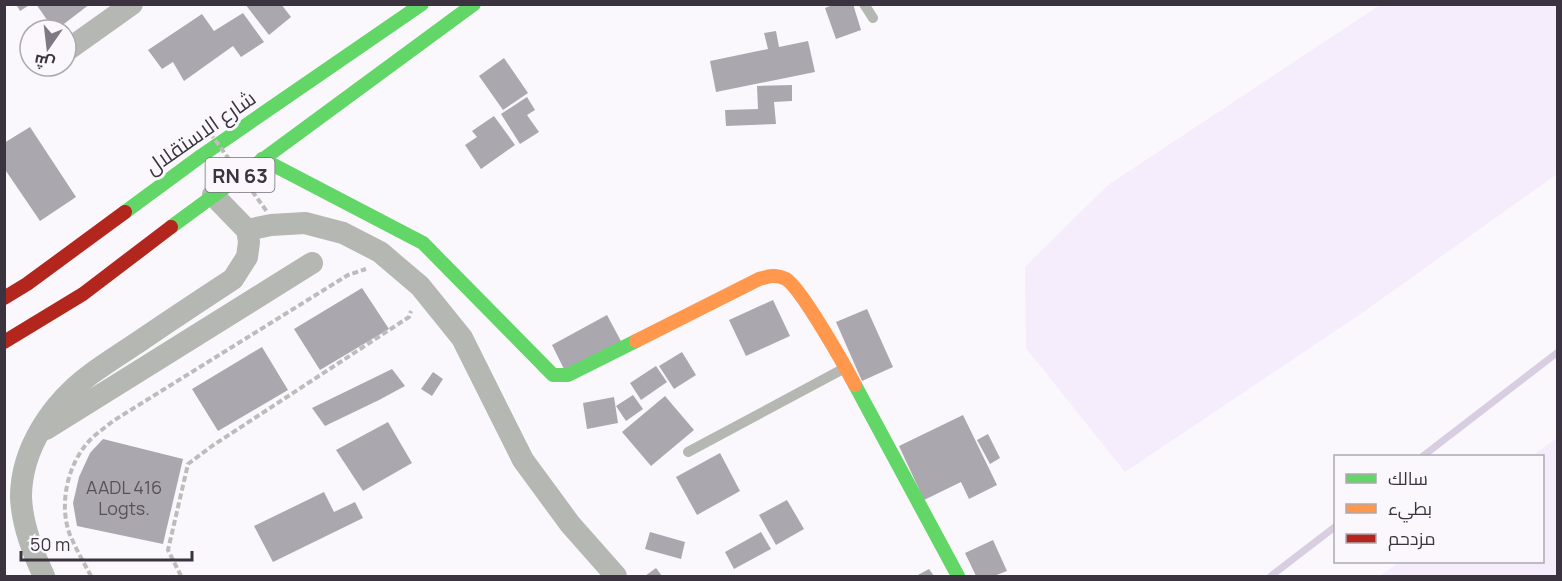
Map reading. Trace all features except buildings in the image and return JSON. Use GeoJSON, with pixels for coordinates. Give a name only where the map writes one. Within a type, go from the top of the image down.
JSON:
{"type":"FeatureCollection","features":[{"type":"Feature","properties":{"kind":"main road","name":"شارع الاستقلال"},"geometry":{"type":"LineString","coordinates":[[4,298],[27,284],[201,156],[422,4]]}},
{"type":"Feature","properties":{"kind":"main road","name":"RN 63"},"geometry":{"type":"LineString","coordinates":[[4,342],[83,294],[213,195],[474,4]]}},
{"type":"Feature","properties":{"kind":"main road"},"geometry":{"type":"LineString","coordinates":[[262,159],[423,243],[553,375],[568,375],[759,279],[775,275],[788,280],[800,294],[846,368],[958,576]]}},
{"type":"Feature","properties":{"kind":"street"},"geometry":{"type":"LineString","coordinates":[[78,42],[130,5]]}},
{"type":"Feature","properties":{"kind":"street"},"geometry":{"type":"LineString","coordinates":[[44,576],[26,525],[21,497],[26,468],[36,435],[62,400],[90,374],[233,279],[247,257],[249,242],[247,230],[213,195]]}},
{"type":"Feature","properties":{"kind":"street"},"geometry":{"type":"LineString","coordinates":[[247,230],[271,225],[305,223],[343,233],[380,252],[420,286],[462,338],[523,460],[570,524],[616,576]]}},
{"type":"Feature","properties":{"kind":"street"},"geometry":{"type":"LineString","coordinates":[[36,435],[312,263]]}},
{"type":"Feature","properties":{"kind":"lane"},"geometry":{"type":"LineString","coordinates":[[864,4],[873,18]]}},
{"type":"Feature","properties":{"kind":"lane"},"geometry":{"type":"LineString","coordinates":[[688,452],[846,368]]}},
{"type":"Feature","properties":{"kind":"path"},"geometry":{"type":"LineString","coordinates":[[210,133],[268,213]]}},
{"type":"Feature","properties":{"kind":"path"},"geometry":{"type":"LineString","coordinates":[[91,576],[69,532],[65,510],[71,471],[90,440],[113,421],[348,275]]}},
{"type":"Feature","properties":{"kind":"path"},"geometry":{"type":"LineString","coordinates":[[181,576],[168,550],[188,464],[409,317],[412,306]]}},
{"type":"Feature","properties":{"kind":"shaded area"},"geometry":{"type":"Polygon","coordinates":[[[1380,5],[1557,5],[1557,174],[1359,315],[1125,472],[1026,348],[1025,267],[1108,185],[1380,5]]]}},
{"type":"Feature","properties":{"kind":"shaded area"},"geometry":{"type":"Polygon","coordinates":[[[1557,438],[1557,576],[1380,576],[1398,563],[1544,563],[1544,455],[1533,455],[1557,438]]]}},
{"type":"Feature","properties":{"kind":"waterway"},"geometry":{"type":"LineString","coordinates":[[1424,455],[1558,352]]}},
{"type":"Feature","properties":{"kind":"waterway"},"geometry":{"type":"LineString","coordinates":[[1271,576],[1334,528]]}},
{"type":"Feature","properties":{"kind":"traffic: fast"},"geometry":{"type":"LineString","coordinates":[[125,212],[201,156],[422,4]]}},
{"type":"Feature","properties":{"kind":"traffic: fast"},"geometry":{"type":"LineString","coordinates":[[171,227],[474,4]]}},
{"type":"Feature","properties":{"kind":"traffic: fast"},"geometry":{"type":"LineString","coordinates":[[262,159],[423,243],[553,375],[568,375],[636,341]]}},
{"type":"Feature","properties":{"kind":"traffic: fast"},"geometry":{"type":"LineString","coordinates":[[855,385],[958,576]]}},
{"type":"Feature","properties":{"kind":"traffic: slow"},"geometry":{"type":"LineString","coordinates":[[636,341],[759,279],[779,276],[793,285],[802,297],[855,385]]}},
{"type":"Feature","properties":{"kind":"traffic: jam"},"geometry":{"type":"LineString","coordinates":[[4,298],[27,284],[125,212]]}},
{"type":"Feature","properties":{"kind":"traffic: jam"},"geometry":{"type":"LineString","coordinates":[[4,342],[83,294],[171,227]]}}]}
